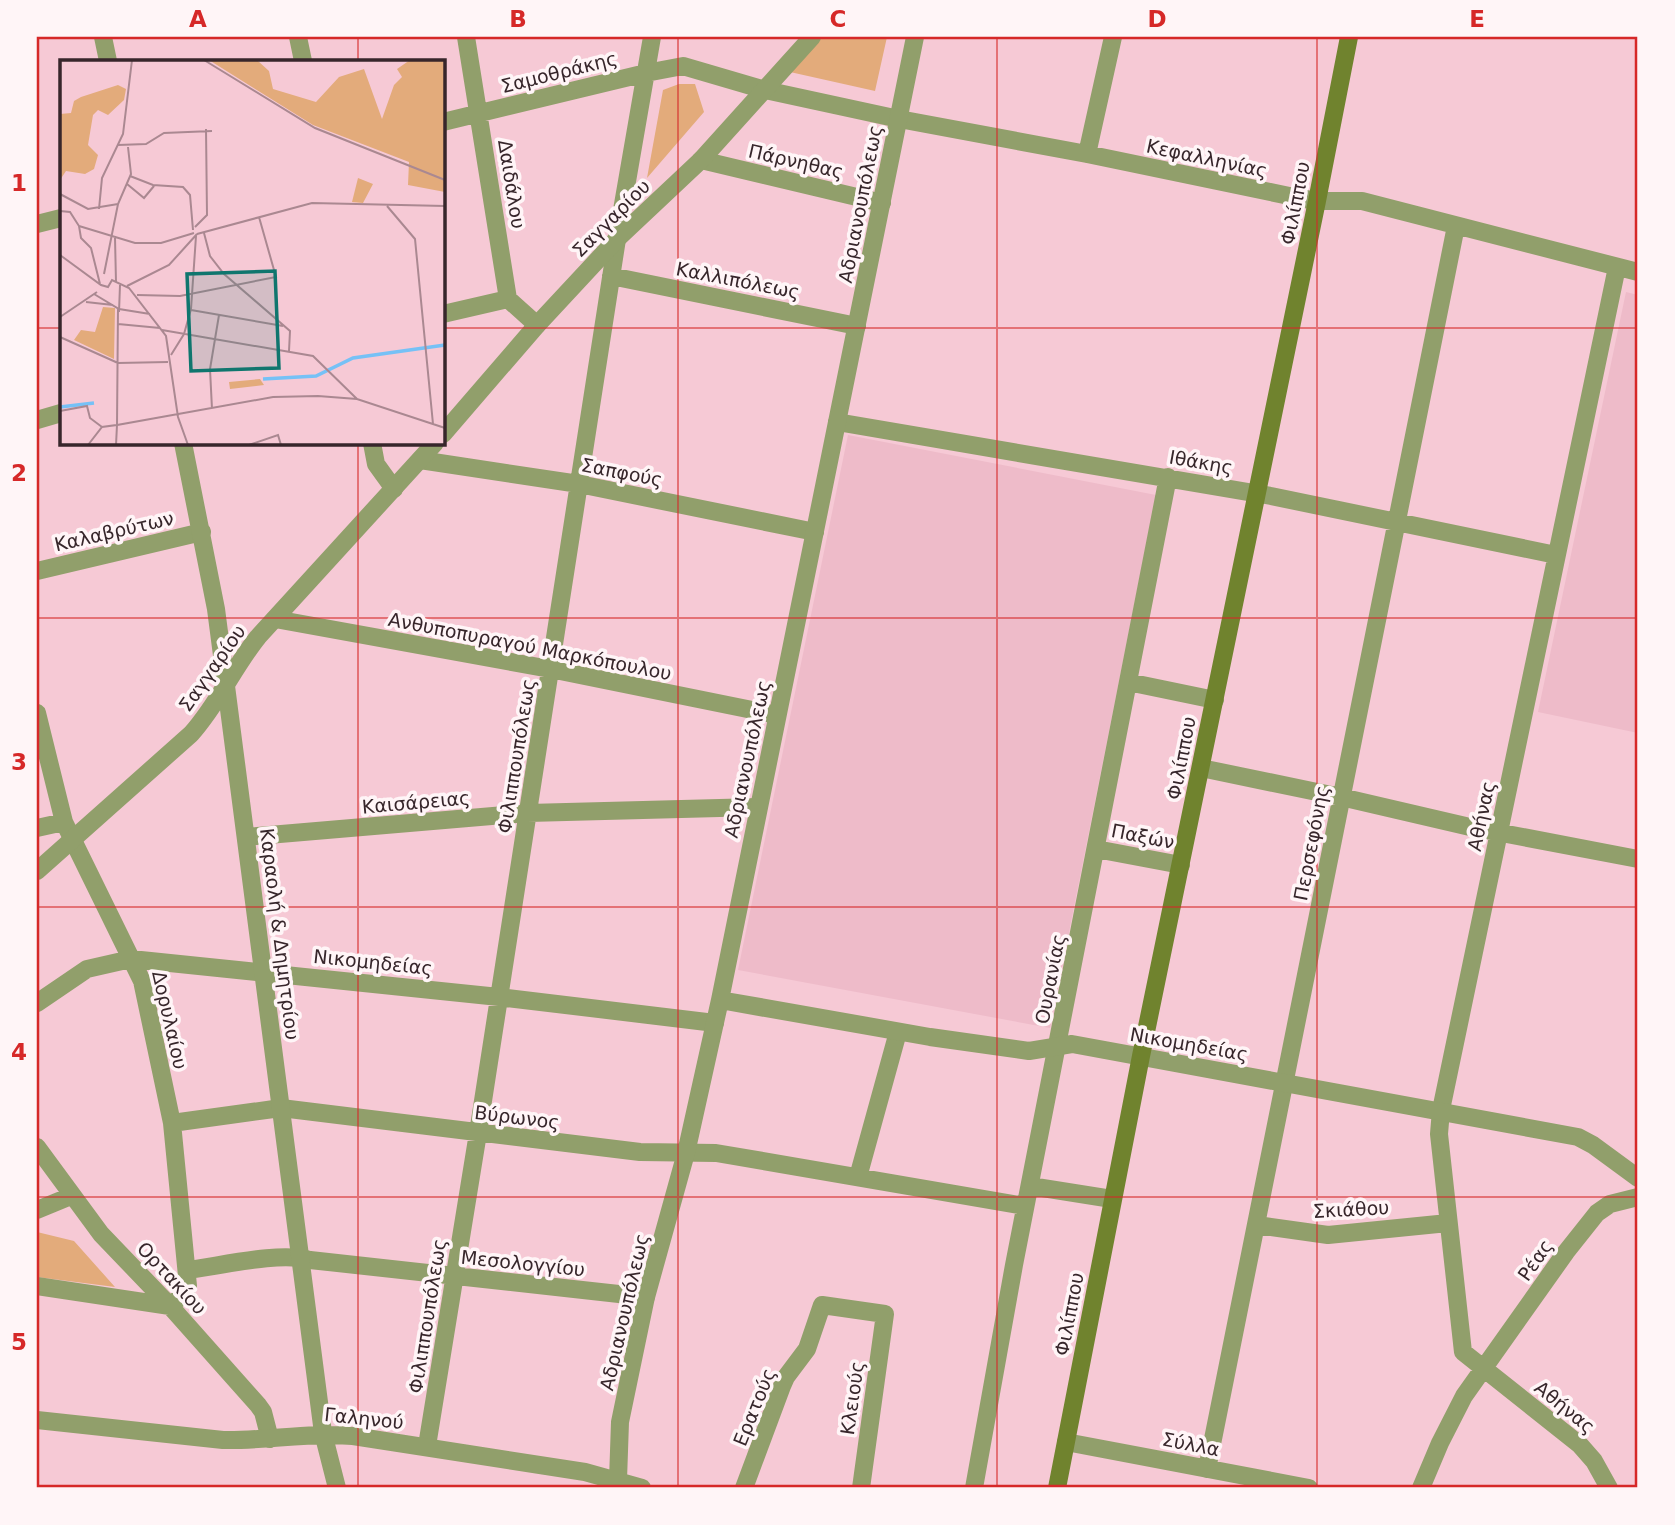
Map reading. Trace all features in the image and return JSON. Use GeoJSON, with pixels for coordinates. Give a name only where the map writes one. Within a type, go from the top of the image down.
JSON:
{"type":"FeatureCollection","features":[{"type":"Feature","properties":{"kind":"main road","name":"Φιλίππου"},"geometry":{"type":"LineString","coordinates":[[1057,1488],[1112,1199],[1349,37]]}},
{"type":"Feature","properties":{"kind":"street"},"geometry":{"type":"LineString","coordinates":[[103,37],[108,60]]}},
{"type":"Feature","properties":{"kind":"street"},"geometry":{"type":"LineString","coordinates":[[298,37],[303,60]]}},
{"type":"Feature","properties":{"kind":"street","name":"Δαιδάλου"},"geometry":{"type":"LineString","coordinates":[[466,37],[508,299]]}},
{"type":"Feature","properties":{"kind":"street","name":"Φιλιππουπόλεως"},"geometry":{"type":"LineString","coordinates":[[427,1446],[611,276],[652,37]]}},
{"type":"Feature","properties":{"kind":"street","name":"Σαγγαρίου"},"geometry":{"type":"LineString","coordinates":[[444,433],[537,325],[617,239],[701,160],[812,37]]}},
{"type":"Feature","properties":{"kind":"street","name":"Αδριανουπόλεως"},"geometry":{"type":"LineString","coordinates":[[618,1484],[620,1422],[646,1297],[686,1153],[720,1000],[915,37]]}},
{"type":"Feature","properties":{"kind":"street"},"geometry":{"type":"LineString","coordinates":[[1087,153],[1113,37]]}},
{"type":"Feature","properties":{"kind":"street","name":"Σαμοθράκης"},"geometry":{"type":"LineString","coordinates":[[444,122],[673,67],[689,67],[765,90]]}},
{"type":"Feature","properties":{"kind":"street","name":"Κεφαλληνίας"},"geometry":{"type":"LineString","coordinates":[[765,90],[1317,201],[1362,201],[1638,272]]}},
{"type":"Feature","properties":{"kind":"street","name":"Πάρνηθας"},"geometry":{"type":"LineString","coordinates":[[701,160],[882,202]]}},
{"type":"Feature","properties":{"kind":"street"},"geometry":{"type":"LineString","coordinates":[[37,225],[60,218]]}},
{"type":"Feature","properties":{"kind":"street","name":"Περσεφόνης"},"geometry":{"type":"LineString","coordinates":[[1207,1469],[1456,226]]}},
{"type":"Feature","properties":{"kind":"street","name":"Αθήνας"},"geometry":{"type":"LineString","coordinates":[[1609,1488],[1594,1461],[1580,1445],[1463,1352],[1439,1134],[1441,1110],[1617,267]]}},
{"type":"Feature","properties":{"kind":"street","name":"Καλλιπόλεως"},"geometry":{"type":"LineString","coordinates":[[611,276],[857,326]]}},
{"type":"Feature","properties":{"kind":"street"},"geometry":{"type":"LineString","coordinates":[[444,314],[508,299],[537,325]]}},
{"type":"Feature","properties":{"kind":"street"},"geometry":{"type":"LineString","coordinates":[[37,420],[60,413]]}},
{"type":"Feature","properties":{"kind":"street","name":"Ιθάκης"},"geometry":{"type":"LineString","coordinates":[[837,422],[1256,493],[1556,555]]}},
{"type":"Feature","properties":{"kind":"street","name":"Καραολή & Δημητρίου"},"geometry":{"type":"LineString","coordinates":[[183,444],[216,609],[323,1433],[337,1488]]}},
{"type":"Feature","properties":{"kind":"street"},"geometry":{"type":"LineString","coordinates":[[372,444],[376,464],[394,489]]}},
{"type":"Feature","properties":{"kind":"street","name":"Σαγγαρίου"},"geometry":{"type":"LineString","coordinates":[[37,871],[186,740],[210,712],[250,648],[434,444]]}},
{"type":"Feature","properties":{"kind":"street","name":"Σαπφούς"},"geometry":{"type":"LineString","coordinates":[[420,460],[579,484],[815,532]]}},
{"type":"Feature","properties":{"kind":"street","name":"Ουρανίας"},"geometry":{"type":"LineString","coordinates":[[974,1488],[1168,477]]}},
{"type":"Feature","properties":{"kind":"street","name":"Καλαβρύτων"},"geometry":{"type":"LineString","coordinates":[[37,571],[202,532]]}},
{"type":"Feature","properties":{"kind":"street","name":"Ανθυποπυραγού Μαρκόπουλου"},"geometry":{"type":"LineString","coordinates":[[275,619],[550,669],[777,715]]}},
{"type":"Feature","properties":{"kind":"street"},"geometry":{"type":"LineString","coordinates":[[1128,682],[1214,700]]}},
{"type":"Feature","properties":{"kind":"street","name":"Δορυλαίου"},"geometry":{"type":"LineString","coordinates":[[37,713],[64,822],[142,981],[172,1123],[188,1270],[188,1286],[184,1294],[170,1306]]}},
{"type":"Feature","properties":{"kind":"street"},"geometry":{"type":"LineString","coordinates":[[1201,768],[1499,833],[1638,859]]}},
{"type":"Feature","properties":{"kind":"street","name":"Καισάρειας"},"geometry":{"type":"LineString","coordinates":[[246,837],[528,813],[758,807]]}},
{"type":"Feature","properties":{"kind":"street"},"geometry":{"type":"LineString","coordinates":[[37,828],[64,822]]}},
{"type":"Feature","properties":{"kind":"street","name":"Παξών"},"geometry":{"type":"LineString","coordinates":[[1096,849],[1181,866]]}},
{"type":"Feature","properties":{"kind":"street","name":"Νικομηδείας"},"geometry":{"type":"LineString","coordinates":[[37,1003],[87,969],[131,959],[499,997],[715,1023]]}},
{"type":"Feature","properties":{"kind":"street","name":"Νικομηδείας"},"geometry":{"type":"LineString","coordinates":[[720,1000],[898,1032],[1029,1051],[1070,1043],[1441,1110],[1578,1137],[1638,1178]]}},
{"type":"Feature","properties":{"kind":"street"},"geometry":{"type":"LineString","coordinates":[[858,1177],[898,1032]]}},
{"type":"Feature","properties":{"kind":"street","name":"Βύρωνος"},"geometry":{"type":"LineString","coordinates":[[172,1123],[281,1108],[640,1152],[716,1153],[1026,1206]]}},
{"type":"Feature","properties":{"kind":"street","name":"Ορτακίου"},"geometry":{"type":"LineString","coordinates":[[37,1147],[101,1234],[170,1306],[258,1405],[263,1412],[270,1439]]}},
{"type":"Feature","properties":{"kind":"street"},"geometry":{"type":"LineString","coordinates":[[1030,1186],[1112,1199]]}},
{"type":"Feature","properties":{"kind":"street"},"geometry":{"type":"LineString","coordinates":[[37,1210],[71,1196]]}},
{"type":"Feature","properties":{"kind":"street","name":"Ρέας"},"geometry":{"type":"LineString","coordinates":[[1483,1368],[1597,1213],[1611,1204],[1638,1197]]}},
{"type":"Feature","properties":{"kind":"street","name":"Σκιάθου"},"geometry":{"type":"LineString","coordinates":[[1257,1225],[1328,1235],[1448,1223]]}},
{"type":"Feature","properties":{"kind":"street","name":"Μεσολογγίου"},"geometry":{"type":"LineString","coordinates":[[188,1270],[300,1257],[310,1261],[646,1297]]}},
{"type":"Feature","properties":{"kind":"street"},"geometry":{"type":"LineString","coordinates":[[37,1286],[170,1306]]}},
{"type":"Feature","properties":{"kind":"street","name":"Κλειούς"},"geometry":{"type":"LineString","coordinates":[[822,1306],[885,1314],[862,1488]]}},
{"type":"Feature","properties":{"kind":"street","name":"Ερατούς"},"geometry":{"type":"LineString","coordinates":[[744,1488],[782,1386],[807,1349],[822,1306]]}},
{"type":"Feature","properties":{"kind":"street"},"geometry":{"type":"LineString","coordinates":[[1421,1488],[1464,1396],[1483,1368]]}},
{"type":"Feature","properties":{"kind":"street","name":"Γαληνού"},"geometry":{"type":"LineString","coordinates":[[37,1420],[223,1440],[270,1439],[323,1433],[427,1446],[584,1472],[618,1484],[642,1488]]}},
{"type":"Feature","properties":{"kind":"street","name":"Σύλλα"},"geometry":{"type":"LineString","coordinates":[[1066,1443],[1207,1469],[1232,1481],[1309,1488]]}},
{"type":"Feature","properties":{"kind":"shaded area"},"geometry":{"type":"Polygon","coordinates":[[[822,37],[887,37],[875,91],[790,72],[822,37]]]}},
{"type":"Feature","properties":{"kind":"shaded area"},"geometry":{"type":"Polygon","coordinates":[[[679,84],[695,84],[704,112],[647,178],[663,90],[679,84]]]}},
{"type":"Feature","properties":{"kind":"shaded area"},"geometry":{"type":"Polygon","coordinates":[[[1626,292],[1638,295],[1638,733],[1538,712],[1626,292]]]}},
{"type":"Feature","properties":{"kind":"shaded area"},"geometry":{"type":"Polygon","coordinates":[[[848,435],[1156,495],[1050,1028],[738,970],[848,435]]]}},
{"type":"Feature","properties":{"kind":"shaded area"},"geometry":{"type":"Polygon","coordinates":[[[37,1232],[74,1241],[115,1287],[37,1277],[37,1232]]]}}]}
